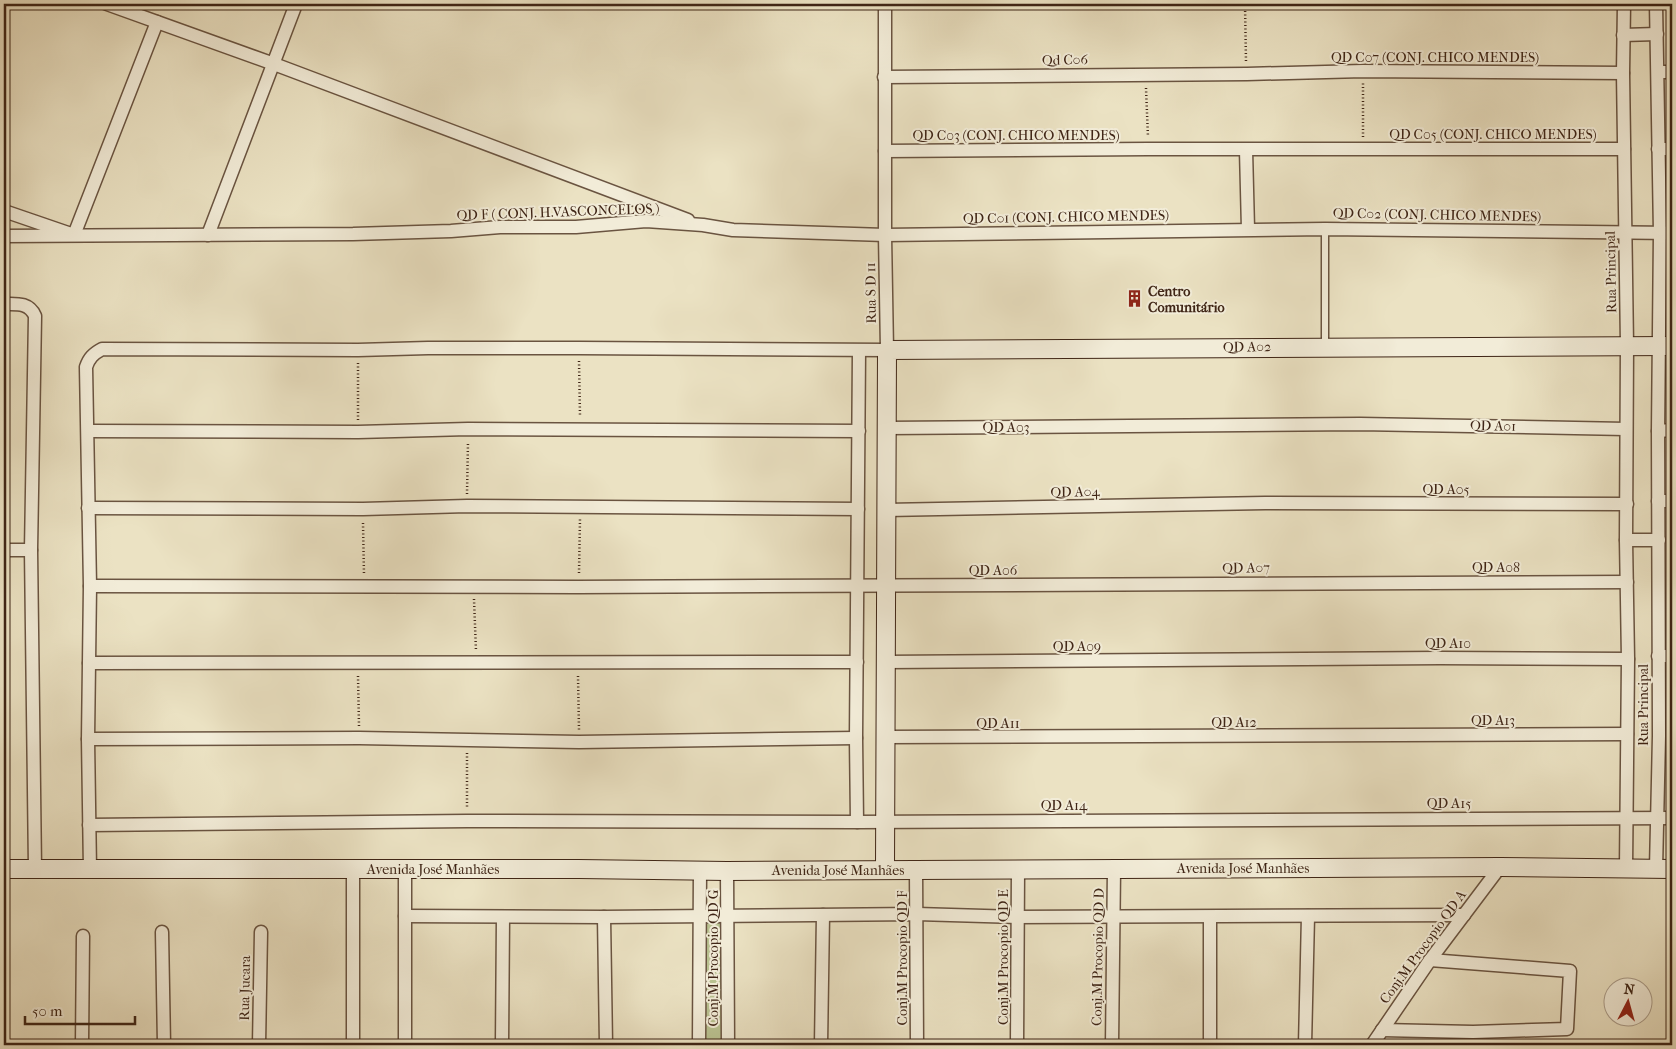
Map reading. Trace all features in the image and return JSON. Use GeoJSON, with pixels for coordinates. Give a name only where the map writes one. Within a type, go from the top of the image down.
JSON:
{"type":"FeatureCollection","features":[{"type":"Feature","properties":{"kind":"street"},"geometry":{"type":"LineString","coordinates":[[107,4],[274,64],[703,226]]}},
{"type":"Feature","properties":{"kind":"street"},"geometry":{"type":"LineString","coordinates":[[208,235],[296,4]]}},
{"type":"Feature","properties":{"kind":"street","name":"Rua S D 11"},"geometry":{"type":"LineString","coordinates":[[885,4],[884,235],[887,350]]}},
{"type":"Feature","properties":{"kind":"street","name":"Rua Principal"},"geometry":{"type":"LineString","coordinates":[[1624,4],[1628,659],[1626,868]]}},
{"type":"Feature","properties":{"kind":"street","name":"Rua Principal"},"geometry":{"type":"LineString","coordinates":[[1656,4],[1658,149],[1666,233],[1665,346],[1658,430],[1658,818],[1664,869]]}},
{"type":"Feature","properties":{"kind":"street"},"geometry":{"type":"LineString","coordinates":[[4,211],[74,235],[157,22]]}},
{"type":"Feature","properties":{"kind":"street"},"geometry":{"type":"LineString","coordinates":[[1623,35],[1657,34]]}},
{"type":"Feature","properties":{"kind":"street","name":"QD C07 (CONJ. CHICO MENDES)"},"geometry":{"type":"LineString","coordinates":[[1246,74],[1364,71],[1623,73]]}},
{"type":"Feature","properties":{"kind":"street"},"geometry":{"type":"LineString","coordinates":[[1658,72],[1672,72]]}},
{"type":"Feature","properties":{"kind":"street","name":"Qd C06"},"geometry":{"type":"LineString","coordinates":[[884,77],[1246,74]]}},
{"type":"Feature","properties":{"kind":"street","name":"QD C05 (CONJ. CHICO MENDES)"},"geometry":{"type":"LineString","coordinates":[[1246,150],[1624,149]]}},
{"type":"Feature","properties":{"kind":"street"},"geometry":{"type":"LineString","coordinates":[[1658,149],[1672,149]]}},
{"type":"Feature","properties":{"kind":"street","name":"QD C03 (CONJ. CHICO MENDES)"},"geometry":{"type":"LineString","coordinates":[[885,150],[1246,150]]}},
{"type":"Feature","properties":{"kind":"street"},"geometry":{"type":"LineString","coordinates":[[1246,150],[1248,229]]}},
{"type":"Feature","properties":{"kind":"street","name":"QD F ( CONJ. H.VASCONCELOS )"},"geometry":{"type":"LineString","coordinates":[[4,236],[353,234],[451,231],[500,227],[576,227],[646,222],[733,230],[884,235]]}},
{"type":"Feature","properties":{"kind":"street","name":"QD C02 (CONJ. CHICO MENDES)"},"geometry":{"type":"LineString","coordinates":[[1248,229],[1666,233]]}},
{"type":"Feature","properties":{"kind":"street","name":"QD C01 (CONJ. CHICO MENDES)"},"geometry":{"type":"LineString","coordinates":[[884,235],[1248,229]]}},
{"type":"Feature","properties":{"kind":"street"},"geometry":{"type":"LineString","coordinates":[[4,304],[22,304],[33,311],[35,316],[31,550],[35,869]]}},
{"type":"Feature","properties":{"kind":"street"},"geometry":{"type":"LineString","coordinates":[[1627,345],[1665,346]]}},
{"type":"Feature","properties":{"kind":"street","name":"QD A02"},"geometry":{"type":"LineString","coordinates":[[887,350],[1627,345]]}},
{"type":"Feature","properties":{"kind":"street"},"geometry":{"type":"LineString","coordinates":[[90,870],[88,739],[90,586],[86,367],[88,360],[102,349],[358,350],[428,348],[887,350],[885,869]]}},
{"type":"Feature","properties":{"kind":"street"},"geometry":{"type":"LineString","coordinates":[[857,822],[859,351]]}},
{"type":"Feature","properties":{"kind":"street","name":"QD A01"},"geometry":{"type":"LineString","coordinates":[[1126,426],[1360,424],[1626,429]]}},
{"type":"Feature","properties":{"kind":"street","name":"QD A03"},"geometry":{"type":"LineString","coordinates":[[886,428],[1126,426]]}},
{"type":"Feature","properties":{"kind":"street"},"geometry":{"type":"LineString","coordinates":[[88,431],[358,432],[580,430],[859,432]]}},
{"type":"Feature","properties":{"kind":"street"},"geometry":{"type":"LineString","coordinates":[[1658,430],[1672,430]]}},
{"type":"Feature","properties":{"kind":"street"},"geometry":{"type":"LineString","coordinates":[[1658,501],[1672,502]]}},
{"type":"Feature","properties":{"kind":"street","name":"QD A04"},"geometry":{"type":"LineString","coordinates":[[886,510],[1265,503]]}},
{"type":"Feature","properties":{"kind":"street","name":"QD A05"},"geometry":{"type":"LineString","coordinates":[[1265,503],[1627,504]]}},
{"type":"Feature","properties":{"kind":"street"},"geometry":{"type":"LineString","coordinates":[[88,508],[363,509],[467,506],[858,508]]}},
{"type":"Feature","properties":{"kind":"street"},"geometry":{"type":"LineString","coordinates":[[1626,540],[1659,540]]}},
{"type":"Feature","properties":{"kind":"street"},"geometry":{"type":"LineString","coordinates":[[4,550],[31,550]]}},
{"type":"Feature","properties":{"kind":"street","name":"QD A08"},"geometry":{"type":"LineString","coordinates":[[1364,582],[1627,582]]}},
{"type":"Feature","properties":{"kind":"street","name":"QD A07"},"geometry":{"type":"LineString","coordinates":[[1128,584],[1364,582]]}},
{"type":"Feature","properties":{"kind":"street"},"geometry":{"type":"LineString","coordinates":[[1659,582],[1672,582]]}},
{"type":"Feature","properties":{"kind":"street","name":"QD A06"},"geometry":{"type":"LineString","coordinates":[[90,586],[578,587],[1128,584]]}},
{"type":"Feature","properties":{"kind":"street"},"geometry":{"type":"LineString","coordinates":[[1658,656],[1672,656]]}},
{"type":"Feature","properties":{"kind":"street","name":"QD A10"},"geometry":{"type":"LineString","coordinates":[[1268,660],[1440,658],[1628,659]]}},
{"type":"Feature","properties":{"kind":"street","name":"QD A09"},"geometry":{"type":"LineString","coordinates":[[886,662],[1268,660]]}},
{"type":"Feature","properties":{"kind":"street"},"geometry":{"type":"LineString","coordinates":[[89,663],[857,662]]}},
{"type":"Feature","properties":{"kind":"street","name":"QD A13"},"geometry":{"type":"LineString","coordinates":[[1359,736],[1627,734]]}},
{"type":"Feature","properties":{"kind":"street","name":"QD A12"},"geometry":{"type":"LineString","coordinates":[[1109,738],[1359,736]]}},
{"type":"Feature","properties":{"kind":"street"},"geometry":{"type":"LineString","coordinates":[[1659,736],[1672,736]]}},
{"type":"Feature","properties":{"kind":"street","name":"QD A11"},"geometry":{"type":"LineString","coordinates":[[886,737],[1109,738]]}},
{"type":"Feature","properties":{"kind":"street"},"geometry":{"type":"LineString","coordinates":[[88,739],[359,738],[579,742],[856,738]]}},
{"type":"Feature","properties":{"kind":"street","name":"QD A15"},"geometry":{"type":"LineString","coordinates":[[1270,819],[1672,818]]}},
{"type":"Feature","properties":{"kind":"street","name":"QD A14"},"geometry":{"type":"LineString","coordinates":[[89,825],[467,821],[857,822],[1270,819]]}},
{"type":"Feature","properties":{"kind":"street","name":"Avenida José Manhães"},"geometry":{"type":"LineString","coordinates":[[4,869],[727,871],[1500,867],[1664,869]]}},
{"type":"Feature","properties":{"kind":"street","name":"Conj.M Procopio QD A"},"geometry":{"type":"LineString","coordinates":[[1372,1045],[1430,960],[1500,867]]}},
{"type":"Feature","properties":{"kind":"street","name":"Conj.M Procopio QD E"},"geometry":{"type":"LineString","coordinates":[[1018,869],[1018,1045]]}},
{"type":"Feature","properties":{"kind":"street","name":"Conj.M Procopio QD D"},"geometry":{"type":"LineString","coordinates":[[1112,1045],[1114,869]]}},
{"type":"Feature","properties":{"kind":"street"},"geometry":{"type":"LineString","coordinates":[[353,870],[353,1045]]}},
{"type":"Feature","properties":{"kind":"street"},"geometry":{"type":"LineString","coordinates":[[405,870],[405,1045]]}},
{"type":"Feature","properties":{"kind":"street"},"geometry":{"type":"LineString","coordinates":[[699,1045],[700,870]]}},
{"type":"Feature","properties":{"kind":"street","name":"Conj.M Procopio QD F"},"geometry":{"type":"LineString","coordinates":[[916,870],[917,1045]]}},
{"type":"Feature","properties":{"kind":"street","name":"Conj.M Procopio QD G"},"geometry":{"type":"LineString","coordinates":[[727,871],[728,1045]]}},
{"type":"Feature","properties":{"kind":"street"},"geometry":{"type":"LineString","coordinates":[[405,916],[604,917],[917,914],[1018,918],[1464,915]]}},
{"type":"Feature","properties":{"kind":"street"},"geometry":{"type":"LineString","coordinates":[[821,1045],[823,915]]}},
{"type":"Feature","properties":{"kind":"street"},"geometry":{"type":"LineString","coordinates":[[1210,916],[1210,1045]]}},
{"type":"Feature","properties":{"kind":"street"},"geometry":{"type":"LineString","coordinates":[[1306,1045],[1308,916]]}},
{"type":"Feature","properties":{"kind":"street"},"geometry":{"type":"LineString","coordinates":[[502,1045],[503,917]]}},
{"type":"Feature","properties":{"kind":"street"},"geometry":{"type":"LineString","coordinates":[[604,917],[606,1045]]}},
{"type":"Feature","properties":{"kind":"street"},"geometry":{"type":"LineString","coordinates":[[162,932],[164,1045]]}},
{"type":"Feature","properties":{"kind":"street","name":"Rua Jucara"},"geometry":{"type":"LineString","coordinates":[[259,1045],[261,932]]}},
{"type":"Feature","properties":{"kind":"street"},"geometry":{"type":"LineString","coordinates":[[82,1045],[83,936]]}},
{"type":"Feature","properties":{"kind":"street"},"geometry":{"type":"LineString","coordinates":[[1382,1030],[1473,1032],[1567,1029],[1570,971],[1430,960]]}},
{"type":"Feature","properties":{"kind":"lane"},"geometry":{"type":"LineString","coordinates":[[1325,229],[1326,346]]}},
{"type":"Feature","properties":{"kind":"path"},"geometry":{"type":"LineString","coordinates":[[1244,4],[1246,74]]}},
{"type":"Feature","properties":{"kind":"path"},"geometry":{"type":"LineString","coordinates":[[1363,149],[1364,71]]}},
{"type":"Feature","properties":{"kind":"path"},"geometry":{"type":"LineString","coordinates":[[1146,74],[1148,149]]}},
{"type":"Feature","properties":{"kind":"path"},"geometry":{"type":"LineString","coordinates":[[579,348],[580,430]]}},
{"type":"Feature","properties":{"kind":"path"},"geometry":{"type":"LineString","coordinates":[[358,350],[358,432]]}},
{"type":"Feature","properties":{"kind":"path"},"geometry":{"type":"LineString","coordinates":[[467,506],[468,430]]}},
{"type":"Feature","properties":{"kind":"path"},"geometry":{"type":"LineString","coordinates":[[578,587],[581,507]]}},
{"type":"Feature","properties":{"kind":"path"},"geometry":{"type":"LineString","coordinates":[[363,509],[364,586]]}},
{"type":"Feature","properties":{"kind":"path"},"geometry":{"type":"LineString","coordinates":[[473,587],[476,662]]}},
{"type":"Feature","properties":{"kind":"path"},"geometry":{"type":"LineString","coordinates":[[358,662],[359,738]]}},
{"type":"Feature","properties":{"kind":"path"},"geometry":{"type":"LineString","coordinates":[[578,662],[579,742]]}},
{"type":"Feature","properties":{"kind":"path"},"geometry":{"type":"LineString","coordinates":[[467,739],[467,821]]}},
{"type":"Feature","properties":{"kind":"green space"},"geometry":{"type":"Polygon","coordinates":[[[705,923],[725,923],[723,1045],[703,1045],[705,923]]]}},
{"type":"Feature","properties":{"kind":"place","name":"Centro Comunitário"},"geometry":{"type":"Point","coordinates":[1134,299]}}]}
